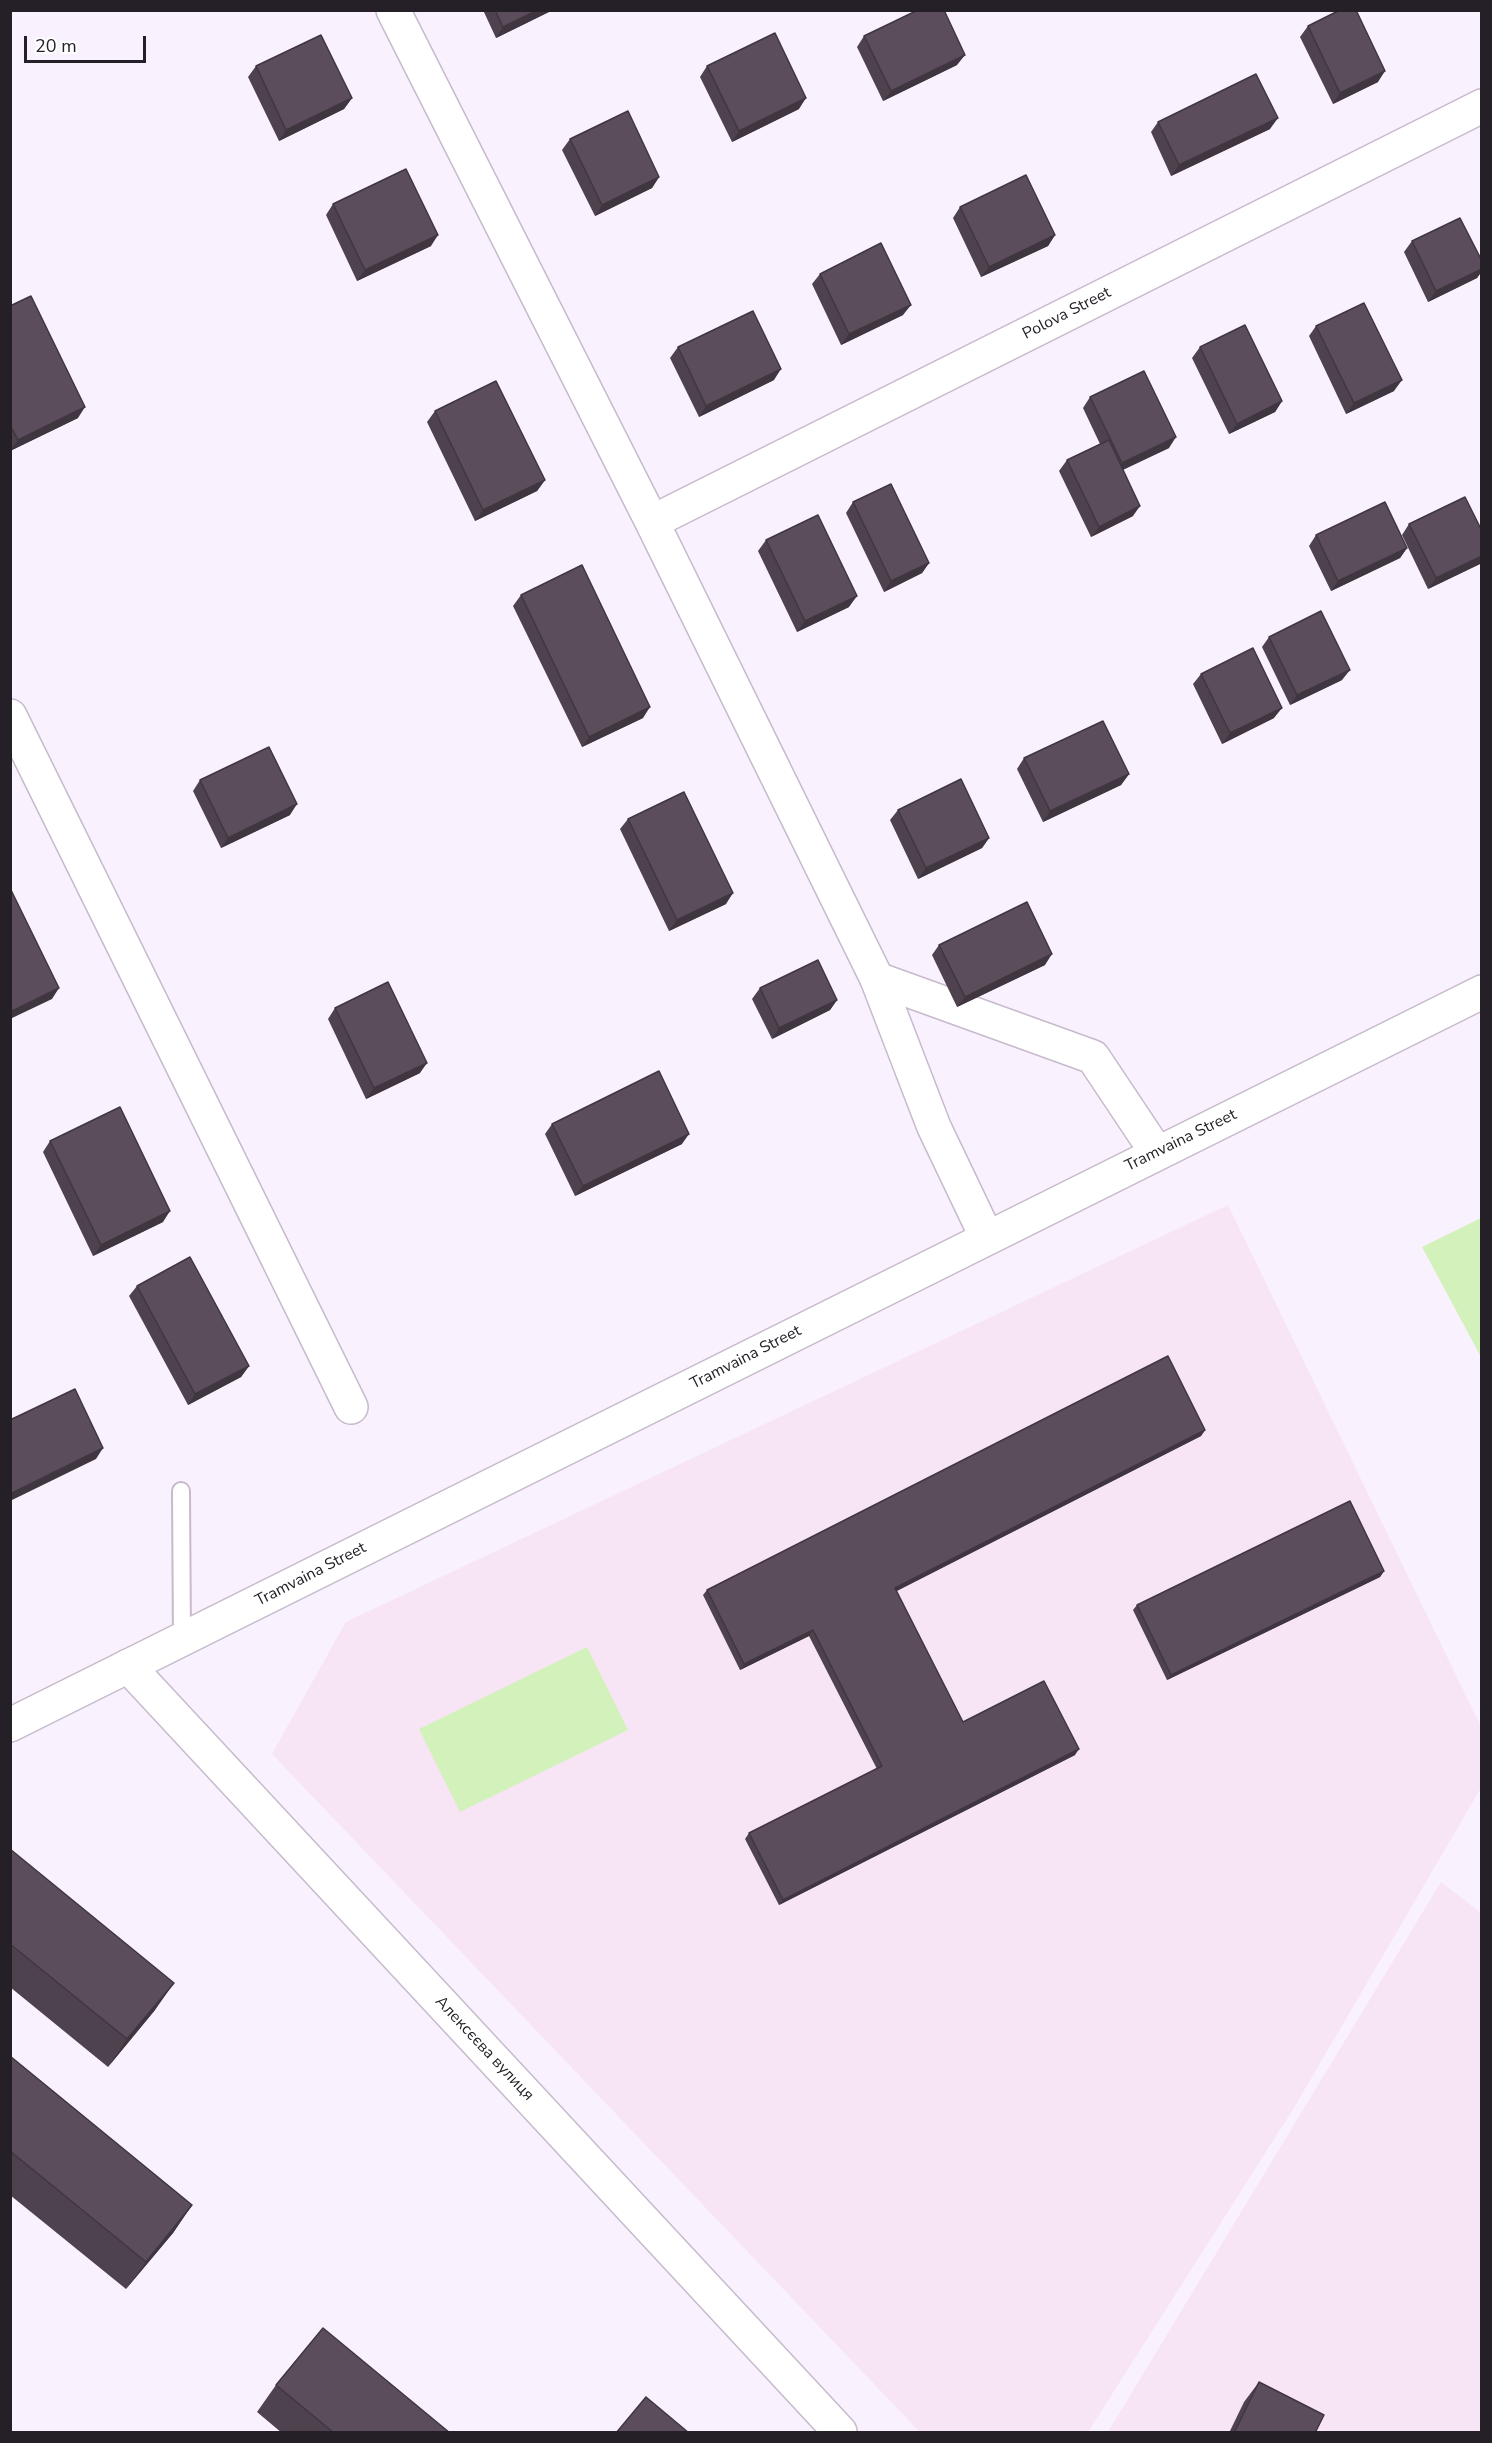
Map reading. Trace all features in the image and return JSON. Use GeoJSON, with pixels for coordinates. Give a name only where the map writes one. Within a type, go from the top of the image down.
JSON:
{"type":"FeatureCollection","features":[{"type":"Feature","properties":{"kind":"street"},"geometry":{"type":"LineString","coordinates":[[393,10],[652,522],[877,979],[934,1127],[987,1238]]}},
{"type":"Feature","properties":{"kind":"street","name":"Polova Street"},"geometry":{"type":"LineString","coordinates":[[652,522],[1482,106]]}},
{"type":"Feature","properties":{"kind":"street"},"geometry":{"type":"LineString","coordinates":[[10,716],[351,1407]]}},
{"type":"Feature","properties":{"kind":"street"},"geometry":{"type":"LineString","coordinates":[[877,979],[1094,1057],[1156,1153]]}},
{"type":"Feature","properties":{"kind":"street","name":"Tramvaina Street"},"geometry":{"type":"LineString","coordinates":[[10,1725],[1482,992]]}},
{"type":"Feature","properties":{"kind":"street","name":"Алексєєва вулиця"},"geometry":{"type":"LineString","coordinates":[[128,1666],[840,2433]]}},
{"type":"Feature","properties":{"kind":"lane"},"geometry":{"type":"LineString","coordinates":[[181,1491],[182,1640]]}},
{"type":"Feature","properties":{"kind":"shaded area"},"geometry":{"type":"Polygon","coordinates":[[[1228,1205],[1481,1727],[1482,1786],[1295,2106],[1088,2432],[920,2432],[272,1754],[346,1622],[1228,1205]]]}},
{"type":"Feature","properties":{"kind":"shaded area"},"geometry":{"type":"Polygon","coordinates":[[[1441,1882],[1481,1913],[1481,2432],[1108,2432],[1441,1882]]]}},
{"type":"Feature","properties":{"kind":"green space"},"geometry":{"type":"Polygon","coordinates":[[[1481,1218],[1481,1357],[1422,1247],[1481,1218]]]}},
{"type":"Feature","properties":{"kind":"green space"},"geometry":{"type":"Polygon","coordinates":[[[587,1647],[628,1730],[460,1812],[419,1729],[587,1647]]]}},
{"type":"Feature","properties":{"kind":"building"},"geometry":{"type":"Polygon","coordinates":[[[495,10],[538,10],[503,27],[495,10]]]}},
{"type":"Feature","properties":{"kind":"building"},"geometry":{"type":"Polygon","coordinates":[[[918,10],[944,10],[965,55],[891,91],[864,36],[918,10]]]}},
{"type":"Feature","properties":{"kind":"building"},"geometry":{"type":"Polygon","coordinates":[[[1340,10],[1356,10],[1385,71],[1340,93],[1308,26],[1340,10]]]}},
{"type":"Feature","properties":{"kind":"building"},"geometry":{"type":"Polygon","coordinates":[[[775,33],[806,98],[739,131],[707,66],[775,33]]]}},
{"type":"Feature","properties":{"kind":"building"},"geometry":{"type":"Polygon","coordinates":[[[321,35],[352,98],[286,130],[256,66],[321,35]]]}},
{"type":"Feature","properties":{"kind":"building"},"geometry":{"type":"Polygon","coordinates":[[[1256,74],[1278,118],[1179,165],[1158,122],[1256,74]]]}},
{"type":"Feature","properties":{"kind":"building"},"geometry":{"type":"Polygon","coordinates":[[[628,111],[659,177],[602,205],[570,139],[628,111]]]}},
{"type":"Feature","properties":{"kind":"building"},"geometry":{"type":"Polygon","coordinates":[[[406,169],[438,235],[365,270],[333,204],[406,169]]]}},
{"type":"Feature","properties":{"kind":"building"},"geometry":{"type":"Polygon","coordinates":[[[1026,175],[1055,235],[989,267],[960,207],[1026,175]]]}},
{"type":"Feature","properties":{"kind":"building"},"geometry":{"type":"Polygon","coordinates":[[[1460,218],[1482,261],[1482,269],[1436,291],[1412,241],[1460,218]]]}},
{"type":"Feature","properties":{"kind":"building"},"geometry":{"type":"Polygon","coordinates":[[[881,243],[911,305],[849,334],[820,274],[881,243]]]}},
{"type":"Feature","properties":{"kind":"building"},"geometry":{"type":"Polygon","coordinates":[[[31,296],[85,407],[18,440],[10,425],[10,306],[31,296]]]}},
{"type":"Feature","properties":{"kind":"building"},"geometry":{"type":"Polygon","coordinates":[[[1364,303],[1402,380],[1354,403],[1316,326],[1364,303]]]}},
{"type":"Feature","properties":{"kind":"building"},"geometry":{"type":"Polygon","coordinates":[[[753,311],[781,369],[706,406],[678,347],[753,311]]]}},
{"type":"Feature","properties":{"kind":"building"},"geometry":{"type":"Polygon","coordinates":[[[1245,325],[1282,401],[1237,424],[1200,347],[1245,325]]]}},
{"type":"Feature","properties":{"kind":"building"},"geometry":{"type":"Polygon","coordinates":[[[1144,371],[1176,437],[1122,463],[1090,397],[1144,371]]]}},
{"type":"Feature","properties":{"kind":"building"},"geometry":{"type":"Polygon","coordinates":[[[496,381],[545,480],[483,510],[435,411],[496,381]]]}},
{"type":"Feature","properties":{"kind":"building"},"geometry":{"type":"Polygon","coordinates":[[[1109,440],[1140,506],[1099,527],[1067,460],[1109,440]]]}},
{"type":"Feature","properties":{"kind":"building"},"geometry":{"type":"Polygon","coordinates":[[[891,484],[929,563],[891,581],[853,502],[891,484]]]}},
{"type":"Feature","properties":{"kind":"building"},"geometry":{"type":"Polygon","coordinates":[[[1465,497],[1482,531],[1482,556],[1436,578],[1409,524],[1465,497]]]}},
{"type":"Feature","properties":{"kind":"building"},"geometry":{"type":"Polygon","coordinates":[[[1385,502],[1407,548],[1338,581],[1316,535],[1385,502]]]}},
{"type":"Feature","properties":{"kind":"building"},"geometry":{"type":"Polygon","coordinates":[[[818,515],[857,596],[805,621],[766,540],[818,515]]]}},
{"type":"Feature","properties":{"kind":"building"},"geometry":{"type":"Polygon","coordinates":[[[582,565],[650,707],[589,737],[521,595],[582,565]]]}},
{"type":"Feature","properties":{"kind":"building"},"geometry":{"type":"Polygon","coordinates":[[[1321,611],[1350,670],[1297,695],[1269,637],[1321,611]]]}},
{"type":"Feature","properties":{"kind":"building"},"geometry":{"type":"Polygon","coordinates":[[[1253,648],[1282,708],[1230,733],[1201,674],[1253,648]]]}},
{"type":"Feature","properties":{"kind":"building"},"geometry":{"type":"Polygon","coordinates":[[[1103,721],[1129,774],[1050,811],[1024,758],[1103,721]]]}},
{"type":"Feature","properties":{"kind":"building"},"geometry":{"type":"Polygon","coordinates":[[[269,747],[297,804],[228,838],[200,780],[269,747]]]}},
{"type":"Feature","properties":{"kind":"building"},"geometry":{"type":"Polygon","coordinates":[[[961,779],[989,838],[926,868],[898,810],[961,779]]]}},
{"type":"Feature","properties":{"kind":"building"},"geometry":{"type":"Polygon","coordinates":[[[684,792],[733,893],[677,920],[628,819],[684,792]]]}},
{"type":"Feature","properties":{"kind":"building"},"geometry":{"type":"Polygon","coordinates":[[[10,888],[59,988],[10,1012],[10,888]]]}},
{"type":"Feature","properties":{"kind":"building"},"geometry":{"type":"Polygon","coordinates":[[[1027,902],[1052,954],[965,997],[939,945],[1027,902]]]}},
{"type":"Feature","properties":{"kind":"building"},"geometry":{"type":"Polygon","coordinates":[[[818,960],[837,1000],[779,1028],[760,988],[818,960]]]}},
{"type":"Feature","properties":{"kind":"building"},"geometry":{"type":"Polygon","coordinates":[[[388,982],[427,1063],[374,1088],[335,1008],[388,982]]]}},
{"type":"Feature","properties":{"kind":"building"},"geometry":{"type":"Polygon","coordinates":[[[659,1071],[689,1134],[583,1186],[552,1124],[659,1071]]]}},
{"type":"Feature","properties":{"kind":"building"},"geometry":{"type":"Polygon","coordinates":[[[120,1107],[170,1211],[101,1245],[50,1141],[120,1107]]]}},
{"type":"Feature","properties":{"kind":"building"},"geometry":{"type":"Polygon","coordinates":[[[190,1257],[249,1366],[195,1394],[137,1286],[190,1257]]]}},
{"type":"Feature","properties":{"kind":"building"},"geometry":{"type":"Polygon","coordinates":[[[1168,1356],[1205,1430],[895,1588],[963,1722],[1044,1681],[1079,1749],[783,1900],[749,1833],[882,1766],[813,1630],[744,1664],[707,1590],[1168,1356]]]}},
{"type":"Feature","properties":{"kind":"building"},"geometry":{"type":"Polygon","coordinates":[[[75,1389],[103,1448],[10,1494],[10,1420],[75,1389]]]}},
{"type":"Feature","properties":{"kind":"building"},"geometry":{"type":"Polygon","coordinates":[[[1350,1501],[1384,1571],[1171,1675],[1137,1605],[1350,1501]]]}},
{"type":"Feature","properties":{"kind":"building"},"geometry":{"type":"Polygon","coordinates":[[[10,1849],[174,1983],[127,2039],[10,1944],[10,1849]]]}},
{"type":"Feature","properties":{"kind":"building"},"geometry":{"type":"Polygon","coordinates":[[[10,2056],[192,2205],[146,2262],[10,2151],[10,2056]]]}},
{"type":"Feature","properties":{"kind":"building"},"geometry":{"type":"Polygon","coordinates":[[[323,2328],[450,2433],[334,2433],[276,2385],[323,2328]]]}},
{"type":"Feature","properties":{"kind":"building"},"geometry":{"type":"Polygon","coordinates":[[[1259,2382],[1324,2415],[1315,2433],[1234,2433],[1259,2382]]]}},
{"type":"Feature","properties":{"kind":"building"},"geometry":{"type":"Polygon","coordinates":[[[646,2397],[689,2433],[616,2433],[646,2397]]]}}]}
